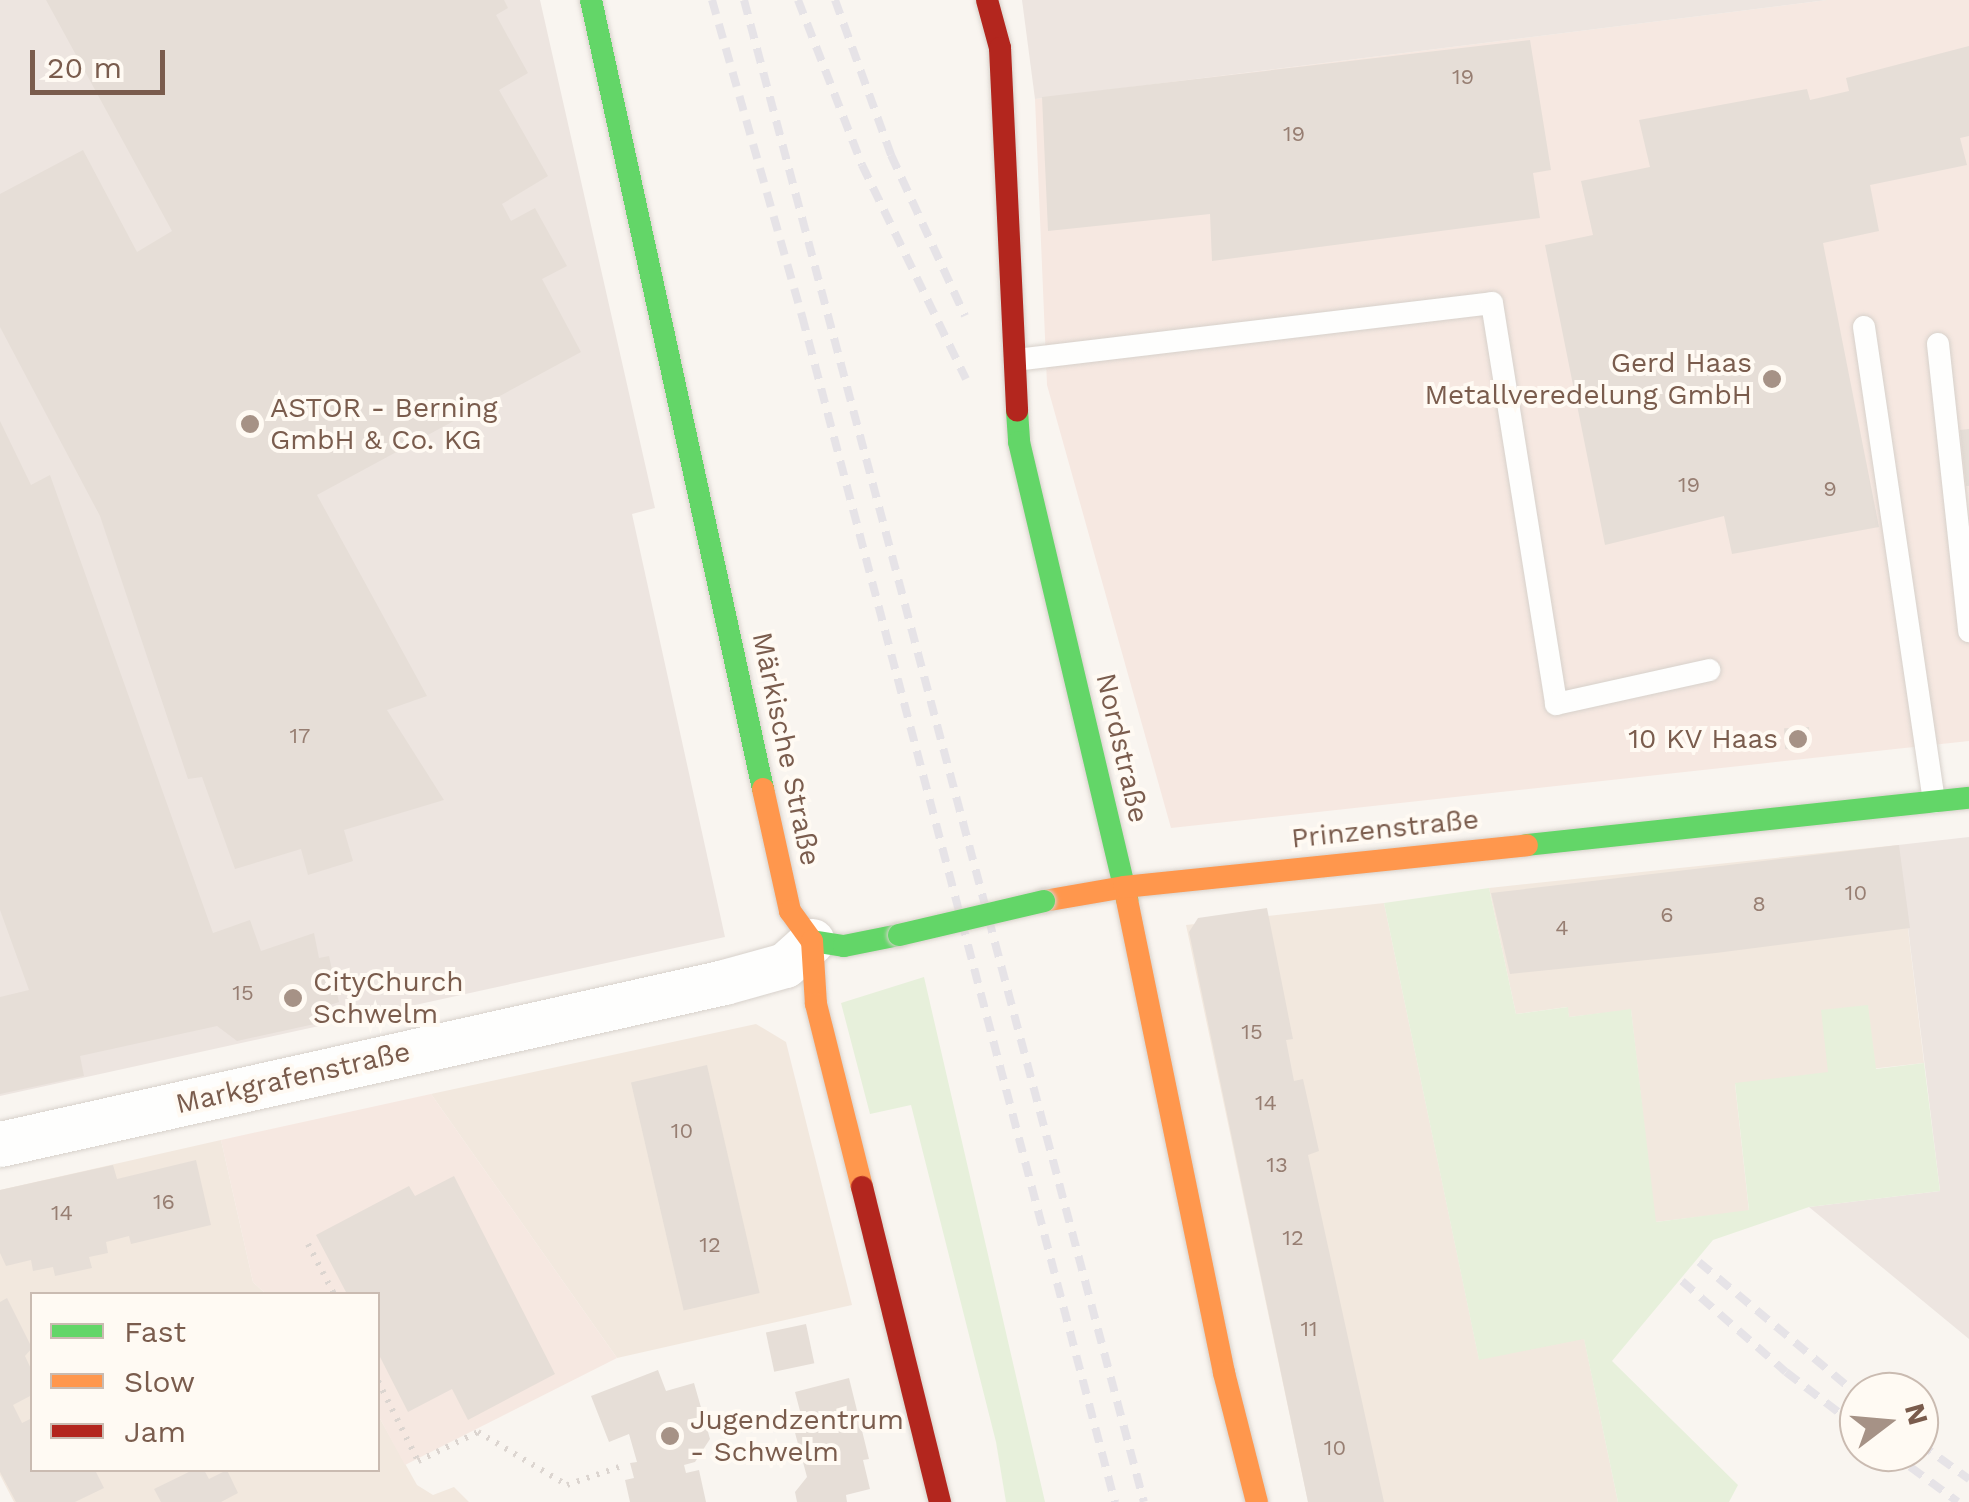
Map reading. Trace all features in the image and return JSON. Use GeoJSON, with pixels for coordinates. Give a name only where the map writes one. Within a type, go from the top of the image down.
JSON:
{"type":"FeatureCollection","features":[{"type":"Feature","properties":{"kind":"street","name":"Märkische Straße"},"geometry":{"type":"LineString","coordinates":[[591,0],[790,911],[812,941],[816,1004],[940,1502]]}},
{"type":"Feature","properties":{"kind":"street","name":"Nordstraße"},"geometry":{"type":"LineString","coordinates":[[988,0],[1000,48],[1018,442],[1124,886],[1224,1373],[1256,1502]]}},
{"type":"Feature","properties":{"kind":"street","name":"Prinzenstraße"},"geometry":{"type":"LineString","coordinates":[[812,941],[844,946],[1124,886],[1969,798]]}},
{"type":"Feature","properties":{"kind":"street","name":"Markgrafenstraße"},"geometry":{"type":"LineString","coordinates":[[0,1144],[724,982],[785,965],[812,941]]}},
{"type":"Feature","properties":{"kind":"lane"},"geometry":{"type":"LineString","coordinates":[[1015,360],[1492,303],[1556,704],[1709,670]]}},
{"type":"Feature","properties":{"kind":"lane"},"geometry":{"type":"LineString","coordinates":[[1864,327],[1934,802]]}},
{"type":"Feature","properties":{"kind":"lane"},"geometry":{"type":"LineString","coordinates":[[1938,344],[1969,630]]}},
{"type":"Feature","properties":{"kind":"lane"},"geometry":{"type":"LineString","coordinates":[[1945,410],[1969,406]]}},
{"type":"Feature","properties":{"kind":"path"},"geometry":{"type":"LineString","coordinates":[[308,1244],[333,1292]]}},
{"type":"Feature","properties":{"kind":"path"},"geometry":{"type":"LineString","coordinates":[[380,1385],[418,1461],[478,1432],[567,1485],[618,1467]]}},
{"type":"Feature","properties":{"kind":"shaded area"},"geometry":{"type":"Polygon","coordinates":[[[0,0],[540,0],[655,508],[632,514],[725,937],[0,1096],[0,0]]]}},
{"type":"Feature","properties":{"kind":"shaded area"},"geometry":{"type":"Polygon","coordinates":[[[1022,0],[1827,0],[1035,99],[1022,0]]]}},
{"type":"Feature","properties":{"kind":"shaded area"},"geometry":{"type":"Polygon","coordinates":[[[1827,0],[1969,0],[1969,741],[1171,828],[1047,385],[1035,99],[1827,0]]]}},
{"type":"Feature","properties":{"kind":"shaded area"},"geometry":{"type":"Polygon","coordinates":[[[1969,837],[1969,1339],[1809,1207],[1940,1191],[1898,845],[1969,837]]]}},
{"type":"Feature","properties":{"kind":"shaded area"},"geometry":{"type":"Polygon","coordinates":[[[1898,845],[1924,1063],[1735,1084],[1749,1211],[1655,1222],[1631,1010],[1569,1017],[1567,1007],[1516,1014],[1489,888],[1898,845]]]}},
{"type":"Feature","properties":{"kind":"shaded area"},"geometry":{"type":"Polygon","coordinates":[[[1384,903],[1479,1359],[1584,1338],[1618,1502],[1308,1502],[1186,925],[1384,903]]]}},
{"type":"Feature","properties":{"kind":"shaded area"},"geometry":{"type":"Polygon","coordinates":[[[756,1024],[786,1042],[852,1305],[617,1358],[431,1094],[756,1024]]]}},
{"type":"Feature","properties":{"kind":"shaded area"},"geometry":{"type":"Polygon","coordinates":[[[431,1094],[617,1358],[405,1465],[380,1419],[380,1292],[264,1292],[253,1282],[221,1140],[431,1094]]]}},
{"type":"Feature","properties":{"kind":"shaded area"},"geometry":{"type":"Polygon","coordinates":[[[221,1140],[253,1282],[264,1292],[30,1292],[30,1472],[380,1472],[380,1419],[417,1485],[433,1495],[454,1487],[469,1502],[14,1502],[0,1475],[0,1190],[221,1140]]]}},
{"type":"Feature","properties":{"kind":"green space"},"geometry":{"type":"Polygon","coordinates":[[[1489,888],[1516,1014],[1568,1007],[1569,1017],[1631,1009],[1656,1222],[1749,1210],[1735,1083],[1828,1072],[1821,1010],[1868,1005],[1876,1069],[1924,1063],[1940,1191],[1809,1207],[1713,1240],[1612,1361],[1738,1485],[1729,1502],[1618,1502],[1584,1339],[1479,1360],[1384,903],[1489,888]]]}},
{"type":"Feature","properties":{"kind":"green space"},"geometry":{"type":"Polygon","coordinates":[[[924,977],[1045,1502],[1006,1502],[996,1442],[911,1105],[870,1114],[841,1003],[924,977]]]}},
{"type":"Feature","properties":{"kind":"building","name":"ASTOR - Berning GmbH & Co. KG"},"geometry":{"type":"Polygon","coordinates":[[[46,0],[504,0],[508,8],[496,15],[528,73],[499,90],[548,176],[502,204],[511,221],[535,208],[567,266],[542,279],[581,352],[317,495],[427,696],[387,710],[444,800],[344,830],[353,861],[308,875],[301,849],[235,869],[202,777],[188,779],[100,516],[0,327],[0,194],[83,150],[137,252],[172,231],[46,0]]]}},
{"type":"Feature","properties":{"kind":"building"},"geometry":{"type":"Polygon","coordinates":[[[1530,40],[1551,170],[1533,173],[1540,218],[1212,261],[1210,214],[1048,231],[1042,97],[1530,40]]]}},
{"type":"Feature","properties":{"kind":"building","name":"Gerd Haas Metallveredelung GmbH"},"geometry":{"type":"Polygon","coordinates":[[[1969,46],[1969,136],[1960,138],[1967,165],[1870,185],[1879,231],[1823,243],[1879,527],[1732,554],[1724,516],[1605,545],[1545,245],[1593,235],[1581,181],[1650,167],[1639,120],[1807,89],[1810,100],[1849,91],[1846,78],[1969,46]]]}},
{"type":"Feature","properties":{"kind":"building"},"geometry":{"type":"Polygon","coordinates":[[[0,421],[31,485],[50,475],[213,933],[250,920],[261,951],[314,933],[319,958],[329,956],[339,1002],[330,1005],[333,1020],[237,1041],[217,1026],[80,1056],[84,1076],[0,1094],[0,997],[29,990],[0,910],[0,421]]]}},
{"type":"Feature","properties":{"kind":"building"},"geometry":{"type":"Polygon","coordinates":[[[1969,429],[1969,486],[1966,486],[1960,430],[1969,429]]]}},
{"type":"Feature","properties":{"kind":"building","name":"10 KV Haas"},"geometry":{"type":"Polygon","coordinates":[[[1809,727],[1810,748],[1785,749],[1784,728],[1809,727]]]}},
{"type":"Feature","properties":{"kind":"building"},"geometry":{"type":"Polygon","coordinates":[[[1899,845],[1910,928],[1716,953],[1510,974],[1491,893],[1899,845]]]}},
{"type":"Feature","properties":{"kind":"building"},"geometry":{"type":"Polygon","coordinates":[[[1267,908],[1293,1039],[1286,1040],[1294,1081],[1303,1079],[1319,1151],[1308,1155],[1384,1502],[1308,1502],[1189,932],[1198,918],[1267,908]]]}},
{"type":"Feature","properties":{"kind":"building"},"geometry":{"type":"Polygon","coordinates":[[[707,1065],[760,1293],[684,1311],[631,1083],[707,1065]]]}},
{"type":"Feature","properties":{"kind":"building"},"geometry":{"type":"Polygon","coordinates":[[[196,1160],[211,1225],[131,1244],[129,1236],[106,1242],[108,1253],[89,1257],[92,1268],[55,1276],[53,1267],[33,1271],[31,1260],[6,1266],[0,1253],[0,1190],[113,1165],[117,1179],[196,1160]]]}},
{"type":"Feature","properties":{"kind":"building"},"geometry":{"type":"Polygon","coordinates":[[[454,1176],[555,1374],[468,1420],[452,1389],[408,1412],[380,1357],[380,1292],[346,1292],[316,1235],[409,1186],[415,1196],[454,1176]]]}},
{"type":"Feature","properties":{"kind":"building"},"geometry":{"type":"Polygon","coordinates":[[[7,1298],[30,1344],[25,1356],[30,1367],[30,1396],[13,1405],[22,1423],[30,1419],[30,1472],[96,1472],[104,1488],[75,1502],[16,1502],[0,1472],[0,1302],[7,1298]]]}},
{"type":"Feature","properties":{"kind":"building"},"geometry":{"type":"Polygon","coordinates":[[[806,1324],[814,1363],[774,1372],[766,1333],[806,1324]]]}},
{"type":"Feature","properties":{"kind":"building","name":"Jugendzentrum - Schwelm"},"geometry":{"type":"Polygon","coordinates":[[[658,1370],[666,1391],[694,1383],[710,1439],[695,1462],[684,1465],[686,1473],[699,1470],[706,1502],[630,1502],[625,1480],[634,1478],[630,1463],[637,1462],[629,1434],[609,1442],[591,1396],[658,1370]]]}},
{"type":"Feature","properties":{"kind":"building","name":"Jugendzentrum - Schwelm"},"geometry":{"type":"Polygon","coordinates":[[[849,1378],[869,1459],[863,1460],[870,1489],[846,1495],[847,1502],[797,1502],[795,1492],[807,1477],[791,1418],[801,1415],[795,1392],[849,1378]]]}},
{"type":"Feature","properties":{"kind":"building"},"geometry":{"type":"Polygon","coordinates":[[[189,1472],[205,1472],[209,1479],[228,1472],[238,1493],[221,1502],[161,1502],[154,1489],[189,1472]]]}},
{"type":"Feature","properties":{"kind":"railway"},"geometry":{"type":"LineString","coordinates":[[712,0],[802,316],[1115,1502]]}},
{"type":"Feature","properties":{"kind":"railway"},"geometry":{"type":"LineString","coordinates":[[744,0],[1144,1502]]}},
{"type":"Feature","properties":{"kind":"railway"},"geometry":{"type":"LineString","coordinates":[[798,0],[862,165],[966,379]]}},
{"type":"Feature","properties":{"kind":"railway"},"geometry":{"type":"LineString","coordinates":[[835,0],[891,155],[965,316]]}},
{"type":"Feature","properties":{"kind":"railway"},"geometry":{"type":"LineString","coordinates":[[1699,1262],[1839,1379]]}},
{"type":"Feature","properties":{"kind":"railway"},"geometry":{"type":"LineString","coordinates":[[1682,1281],[1839,1413]]}},
{"type":"Feature","properties":{"kind":"railway"},"geometry":{"type":"LineString","coordinates":[[1939,1457],[1969,1479]]}},
{"type":"Feature","properties":{"kind":"railway"},"geometry":{"type":"LineString","coordinates":[[1917,1472],[1958,1502]]}},
{"type":"Feature","properties":{"kind":"traffic: fast"},"geometry":{"type":"LineString","coordinates":[[591,0],[763,789]]}},
{"type":"Feature","properties":{"kind":"traffic: fast"},"geometry":{"type":"LineString","coordinates":[[1017,411],[1019,442],[1127,900]]}},
{"type":"Feature","properties":{"kind":"traffic: fast"},"geometry":{"type":"LineString","coordinates":[[1527,845],[1969,798]]}},
{"type":"Feature","properties":{"kind":"traffic: fast"},"geometry":{"type":"LineString","coordinates":[[899,935],[1044,901]]}},
{"type":"Feature","properties":{"kind":"traffic: fast"},"geometry":{"type":"LineString","coordinates":[[812,941],[844,946],[899,935]]}},
{"type":"Feature","properties":{"kind":"traffic: slow"},"geometry":{"type":"LineString","coordinates":[[763,789],[790,911],[812,941],[816,1004],[862,1187]]}},
{"type":"Feature","properties":{"kind":"traffic: slow"},"geometry":{"type":"LineString","coordinates":[[1044,901],[1124,887],[1527,845]]}},
{"type":"Feature","properties":{"kind":"traffic: slow"},"geometry":{"type":"LineString","coordinates":[[1127,900],[1224,1373],[1257,1502]]}},
{"type":"Feature","properties":{"kind":"traffic: jam"},"geometry":{"type":"LineString","coordinates":[[987,0],[1000,48],[1017,411]]}},
{"type":"Feature","properties":{"kind":"traffic: jam"},"geometry":{"type":"LineString","coordinates":[[862,1187],[940,1502]]}},
{"type":"Feature","properties":{"kind":"place","name":"Gerd Haas Metallveredelung GmbH"},"geometry":{"type":"Point","coordinates":[1772,379]}},
{"type":"Feature","properties":{"kind":"place","name":"ASTOR - Berning GmbH & Co. KG"},"geometry":{"type":"Point","coordinates":[250,424]}},
{"type":"Feature","properties":{"kind":"place","name":"10 KV Haas"},"geometry":{"type":"Point","coordinates":[1798,739]}},
{"type":"Feature","properties":{"kind":"place","name":"CityChurch Schwelm"},"geometry":{"type":"Point","coordinates":[293,998]}},
{"type":"Feature","properties":{"kind":"place","name":"Jugendzentrum - Schwelm"},"geometry":{"type":"Point","coordinates":[670,1436]}}]}
